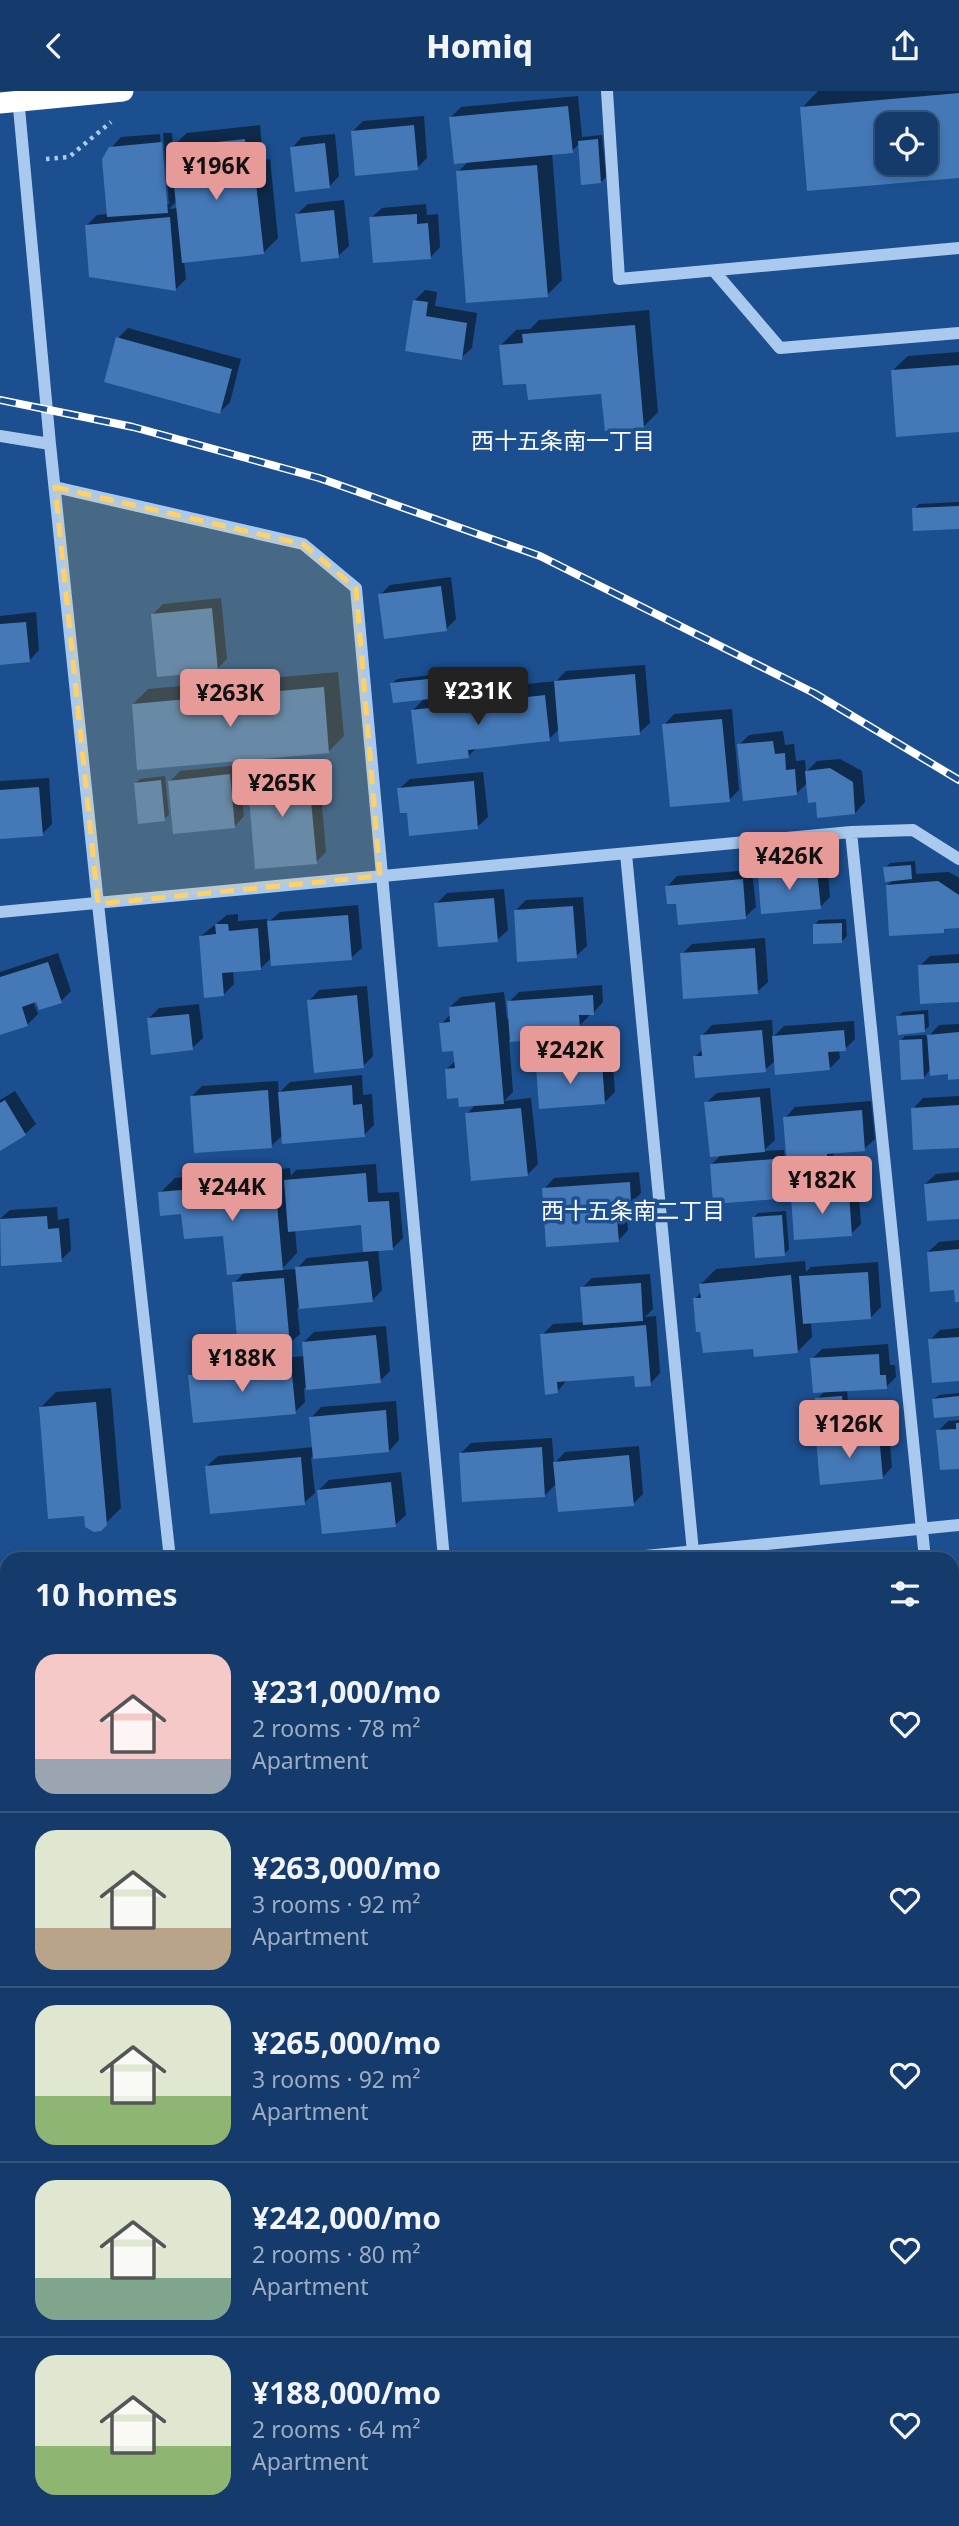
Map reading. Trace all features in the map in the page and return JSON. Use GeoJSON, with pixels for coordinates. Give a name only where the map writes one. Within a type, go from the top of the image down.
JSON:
{"type":"FeatureCollection","features":[{"type":"Feature","properties":{"kind":"highway"},"geometry":{"type":"LineString","coordinates":[[12,98],[116,92]]}},
{"type":"Feature","properties":{"kind":"street"},"geometry":{"type":"LineString","coordinates":[[607,91],[619,279],[959,248]]}},
{"type":"Feature","properties":{"kind":"street"},"geometry":{"type":"LineString","coordinates":[[12,98],[24,161],[98,904],[169,1552]]}},
{"type":"Feature","properties":{"kind":"street"},"geometry":{"type":"LineString","coordinates":[[714,271],[780,348],[959,333]]}},
{"type":"Feature","properties":{"kind":"street"},"geometry":{"type":"LineString","coordinates":[[0,436],[50,443]]}},
{"type":"Feature","properties":{"kind":"street"},"geometry":{"type":"LineString","coordinates":[[55,487],[303,544],[356,588],[443,1552]]}},
{"type":"Feature","properties":{"kind":"street"},"geometry":{"type":"LineString","coordinates":[[0,912],[851,832],[913,830],[959,859]]}},
{"type":"Feature","properties":{"kind":"street"},"geometry":{"type":"LineString","coordinates":[[851,832],[924,1552]]}},
{"type":"Feature","properties":{"kind":"street"},"geometry":{"type":"LineString","coordinates":[[626,854],[693,1552],[959,1525]]}},
{"type":"Feature","properties":{"kind":"path"},"geometry":{"type":"LineString","coordinates":[[24,161],[69,157],[111,124],[116,92]]}},
{"type":"Feature","properties":{"kind":"highlighted area"},"geometry":{"type":"Polygon","coordinates":[[[55,487],[303,544],[356,588],[380,876],[98,904],[55,487]]]}},
{"type":"Feature","properties":{"kind":"building"},"geometry":{"type":"Polygon","coordinates":[[[959,93],[959,178],[807,191],[800,107],[959,93]]]}},
{"type":"Feature","properties":{"kind":"building"},"geometry":{"type":"Polygon","coordinates":[[[568,106],[573,153],[454,164],[449,117],[568,106]]]}},
{"type":"Feature","properties":{"kind":"building"},"geometry":{"type":"Polygon","coordinates":[[[414,125],[418,170],[355,176],[351,131],[414,125]]]}},
{"type":"Feature","properties":{"kind":"building"},"geometry":{"type":"Polygon","coordinates":[[[245,139],[249,174],[255,174],[264,254],[182,263],[170,147],[245,139]]]}},
{"type":"Feature","properties":{"kind":"building"},"geometry":{"type":"Polygon","coordinates":[[[598,139],[601,183],[581,185],[578,141],[598,139]]]}},
{"type":"Feature","properties":{"kind":"building"},"geometry":{"type":"Polygon","coordinates":[[[162,142],[168,213],[107,217],[102,159],[109,147],[162,142]]]}},
{"type":"Feature","properties":{"kind":"building"},"geometry":{"type":"Polygon","coordinates":[[[325,143],[330,188],[295,192],[290,147],[325,143]]]}},
{"type":"Feature","properties":{"kind":"building"},"geometry":{"type":"Polygon","coordinates":[[[537,165],[548,297],[466,303],[456,171],[537,165]]]}},
{"type":"Feature","properties":{"kind":"building"},"geometry":{"type":"Polygon","coordinates":[[[334,210],[339,258],[301,262],[295,214],[334,210]]]}},
{"type":"Feature","properties":{"kind":"building"},"geometry":{"type":"Polygon","coordinates":[[[417,214],[417,224],[428,223],[431,259],[373,263],[369,217],[417,214]]]}},
{"type":"Feature","properties":{"kind":"building"},"geometry":{"type":"Polygon","coordinates":[[[170,217],[176,291],[89,277],[85,225],[170,217]]]}},
{"type":"Feature","properties":{"kind":"building"},"geometry":{"type":"Polygon","coordinates":[[[413,300],[428,302],[426,316],[467,323],[462,360],[405,351],[413,300]]]}},
{"type":"Feature","properties":{"kind":"building"},"geometry":{"type":"Polygon","coordinates":[[[635,325],[644,428],[605,431],[601,394],[528,400],[526,384],[503,385],[499,345],[523,343],[522,334],[635,325]]]}},
{"type":"Feature","properties":{"kind":"building"},"geometry":{"type":"Polygon","coordinates":[[[116,337],[232,369],[220,414],[104,382],[116,337]]]}},
{"type":"Feature","properties":{"kind":"building"},"geometry":{"type":"Polygon","coordinates":[[[959,365],[959,432],[896,437],[891,370],[959,365]]]}},
{"type":"Feature","properties":{"kind":"building"},"geometry":{"type":"Polygon","coordinates":[[[959,506],[959,529],[913,531],[912,508],[959,506]]]}},
{"type":"Feature","properties":{"kind":"building"},"geometry":{"type":"Polygon","coordinates":[[[441,586],[447,631],[384,639],[378,594],[441,586]]]}},
{"type":"Feature","properties":{"kind":"building"},"geometry":{"type":"Polygon","coordinates":[[[212,608],[218,671],[157,677],[151,614],[212,608]]]}},
{"type":"Feature","properties":{"kind":"building"},"geometry":{"type":"Polygon","coordinates":[[[26,622],[30,662],[0,665],[0,624],[26,622]]]}},
{"type":"Feature","properties":{"kind":"building"},"geometry":{"type":"Polygon","coordinates":[[[635,674],[640,735],[559,742],[554,681],[635,674]]]}},
{"type":"Feature","properties":{"kind":"building"},"geometry":{"type":"Polygon","coordinates":[[[428,679],[430,699],[393,703],[390,683],[428,679]]]}},
{"type":"Feature","properties":{"kind":"building"},"geometry":{"type":"Polygon","coordinates":[[[324,687],[329,753],[137,770],[132,704],[324,687]]]}},
{"type":"Feature","properties":{"kind":"building"},"geometry":{"type":"Polygon","coordinates":[[[545,695],[550,741],[468,750],[469,758],[417,764],[411,710],[545,695]]]}},
{"type":"Feature","properties":{"kind":"building"},"geometry":{"type":"Polygon","coordinates":[[[722,719],[730,802],[670,807],[662,724],[722,719]]]}},
{"type":"Feature","properties":{"kind":"building"},"geometry":{"type":"Polygon","coordinates":[[[773,741],[775,754],[785,753],[786,770],[795,769],[797,795],[743,801],[737,744],[773,741]]]}},
{"type":"Feature","properties":{"kind":"building"},"geometry":{"type":"Polygon","coordinates":[[[830,768],[853,782],[855,814],[817,818],[816,802],[808,803],[805,771],[830,768]]]}},
{"type":"Feature","properties":{"kind":"building"},"geometry":{"type":"Polygon","coordinates":[[[308,769],[317,864],[255,869],[247,774],[308,769]]]}},
{"type":"Feature","properties":{"kind":"building"},"geometry":{"type":"Polygon","coordinates":[[[230,774],[235,828],[173,834],[168,781],[230,774]]]}},
{"type":"Feature","properties":{"kind":"building"},"geometry":{"type":"Polygon","coordinates":[[[161,780],[165,821],[138,824],[134,783],[161,780]]]}},
{"type":"Feature","properties":{"kind":"building"},"geometry":{"type":"Polygon","coordinates":[[[474,781],[478,829],[409,836],[407,813],[400,813],[397,788],[474,781]]]}},
{"type":"Feature","properties":{"kind":"building"},"geometry":{"type":"Polygon","coordinates":[[[39,787],[43,836],[0,839],[0,790],[39,787]]]}},
{"type":"Feature","properties":{"kind":"building"},"geometry":{"type":"Polygon","coordinates":[[[911,865],[912,879],[885,882],[883,867],[911,865]]]}},
{"type":"Feature","properties":{"kind":"building"},"geometry":{"type":"Polygon","coordinates":[[[817,870],[821,909],[761,914],[758,875],[817,870]]]}},
{"type":"Feature","properties":{"kind":"building"},"geometry":{"type":"Polygon","coordinates":[[[743,879],[746,919],[678,925],[676,904],[667,904],[665,886],[743,879]]]}},
{"type":"Feature","properties":{"kind":"building"},"geometry":{"type":"Polygon","coordinates":[[[938,881],[959,895],[959,928],[944,929],[944,933],[889,936],[886,885],[938,881]]]}},
{"type":"Feature","properties":{"kind":"building"},"geometry":{"type":"Polygon","coordinates":[[[494,898],[498,942],[438,947],[434,903],[494,898]]]}},
{"type":"Feature","properties":{"kind":"building"},"geometry":{"type":"Polygon","coordinates":[[[573,906],[577,958],[517,962],[514,910],[573,906]]]}},
{"type":"Feature","properties":{"kind":"building"},"geometry":{"type":"Polygon","coordinates":[[[348,915],[352,960],[271,966],[267,921],[348,915]]]}},
{"type":"Feature","properties":{"kind":"building"},"geometry":{"type":"Polygon","coordinates":[[[842,923],[842,943],[813,944],[813,924],[842,923]]]}},
{"type":"Feature","properties":{"kind":"building"},"geometry":{"type":"Polygon","coordinates":[[[215,924],[228,924],[229,931],[258,928],[261,970],[222,973],[224,996],[204,998],[199,936],[216,934],[215,924]]]}},
{"type":"Feature","properties":{"kind":"building"},"geometry":{"type":"Polygon","coordinates":[[[755,948],[758,994],[683,999],[680,953],[755,948]]]}},
{"type":"Feature","properties":{"kind":"building"},"geometry":{"type":"Polygon","coordinates":[[[48,962],[62,1003],[39,1010],[36,1002],[22,1007],[28,1026],[0,1035],[0,977],[48,962]]]}},
{"type":"Feature","properties":{"kind":"building"},"geometry":{"type":"Polygon","coordinates":[[[959,963],[959,1002],[920,1004],[918,965],[959,963]]]}},
{"type":"Feature","properties":{"kind":"building"},"geometry":{"type":"Polygon","coordinates":[[[357,995],[364,1068],[314,1073],[307,1000],[357,995]]]}},
{"type":"Feature","properties":{"kind":"building"},"geometry":{"type":"Polygon","coordinates":[[[593,995],[594,1015],[579,1015],[580,1028],[557,1030],[558,1038],[510,1042],[507,1001],[593,995]]]}},
{"type":"Feature","properties":{"kind":"building"},"geometry":{"type":"Polygon","coordinates":[[[495,1002],[504,1104],[459,1107],[458,1098],[447,1099],[445,1069],[455,1068],[453,1051],[442,1052],[439,1023],[450,1022],[449,1007],[495,1002]]]}},
{"type":"Feature","properties":{"kind":"building"},"geometry":{"type":"Polygon","coordinates":[[[189,1014],[193,1050],[151,1055],[147,1018],[189,1014]]]}},
{"type":"Feature","properties":{"kind":"building"},"geometry":{"type":"Polygon","coordinates":[[[924,1014],[925,1032],[898,1035],[896,1016],[924,1014]]]}},
{"type":"Feature","properties":{"kind":"building"},"geometry":{"type":"Polygon","coordinates":[[[762,1030],[766,1072],[695,1078],[693,1056],[702,1056],[700,1035],[762,1030]]]}},
{"type":"Feature","properties":{"kind":"building"},"geometry":{"type":"Polygon","coordinates":[[[844,1030],[846,1051],[828,1052],[830,1070],[775,1075],[772,1036],[844,1030]]]}},
{"type":"Feature","properties":{"kind":"building"},"geometry":{"type":"Polygon","coordinates":[[[959,1032],[959,1079],[948,1080],[948,1074],[930,1076],[927,1035],[959,1032]]]}},
{"type":"Feature","properties":{"kind":"building"},"geometry":{"type":"Polygon","coordinates":[[[922,1039],[924,1079],[901,1080],[899,1040],[922,1039]]]}},
{"type":"Feature","properties":{"kind":"building"},"geometry":{"type":"Polygon","coordinates":[[[602,1062],[605,1104],[539,1109],[536,1067],[602,1062]]]}},
{"type":"Feature","properties":{"kind":"building"},"geometry":{"type":"Polygon","coordinates":[[[352,1085],[353,1105],[362,1104],[365,1137],[282,1144],[278,1092],[352,1085]]]}},
{"type":"Feature","properties":{"kind":"building"},"geometry":{"type":"Polygon","coordinates":[[[268,1090],[272,1148],[194,1153],[190,1096],[268,1090]]]}},
{"type":"Feature","properties":{"kind":"building"},"geometry":{"type":"Polygon","coordinates":[[[760,1097],[765,1152],[710,1157],[704,1102],[760,1097]]]}},
{"type":"Feature","properties":{"kind":"building"},"geometry":{"type":"Polygon","coordinates":[[[5,1100],[26,1135],[0,1151],[0,1103],[5,1100]]]}},
{"type":"Feature","properties":{"kind":"building"},"geometry":{"type":"Polygon","coordinates":[[[959,1105],[959,1148],[913,1150],[911,1108],[959,1105]]]}},
{"type":"Feature","properties":{"kind":"building"},"geometry":{"type":"Polygon","coordinates":[[[521,1108],[528,1176],[471,1181],[465,1113],[521,1108]]]}},
{"type":"Feature","properties":{"kind":"building"},"geometry":{"type":"Polygon","coordinates":[[[862,1110],[865,1151],[827,1154],[827,1164],[787,1167],[783,1117],[862,1110]]]}},
{"type":"Feature","properties":{"kind":"building"},"geometry":{"type":"Polygon","coordinates":[[[774,1159],[777,1199],[713,1204],[710,1164],[774,1159]]]}},
{"type":"Feature","properties":{"kind":"building"},"geometry":{"type":"Polygon","coordinates":[[[366,1173],[368,1202],[389,1201],[393,1250],[363,1252],[361,1225],[288,1232],[284,1180],[366,1173]]]}},
{"type":"Feature","properties":{"kind":"building"},"geometry":{"type":"Polygon","coordinates":[[[959,1180],[959,1219],[927,1221],[924,1184],[959,1180]]]}},
{"type":"Feature","properties":{"kind":"building"},"geometry":{"type":"Polygon","coordinates":[[[275,1182],[283,1270],[227,1275],[223,1236],[184,1239],[181,1214],[160,1216],[158,1192],[275,1182]]]}},
{"type":"Feature","properties":{"kind":"building"},"geometry":{"type":"Polygon","coordinates":[[[630,1182],[631,1205],[616,1206],[619,1242],[546,1247],[542,1188],[630,1182]]]}},
{"type":"Feature","properties":{"kind":"building"},"geometry":{"type":"Polygon","coordinates":[[[849,1192],[852,1236],[794,1240],[791,1196],[849,1192]]]}},
{"type":"Feature","properties":{"kind":"building"},"geometry":{"type":"Polygon","coordinates":[[[782,1215],[785,1256],[755,1258],[752,1217],[782,1215]]]}},
{"type":"Feature","properties":{"kind":"building"},"geometry":{"type":"Polygon","coordinates":[[[47,1216],[48,1229],[59,1228],[62,1262],[1,1266],[0,1219],[47,1216]]]}},
{"type":"Feature","properties":{"kind":"building"},"geometry":{"type":"Polygon","coordinates":[[[959,1249],[959,1302],[955,1302],[954,1290],[930,1292],[927,1252],[959,1249]]]}},
{"type":"Feature","properties":{"kind":"building"},"geometry":{"type":"Polygon","coordinates":[[[368,1261],[373,1302],[299,1309],[295,1267],[368,1261]]]}},
{"type":"Feature","properties":{"kind":"building"},"geometry":{"type":"Polygon","coordinates":[[[868,1272],[871,1319],[803,1324],[799,1276],[868,1272]]]}},
{"type":"Feature","properties":{"kind":"building"},"geometry":{"type":"Polygon","coordinates":[[[791,1275],[798,1353],[754,1357],[753,1349],[703,1353],[700,1332],[696,1332],[693,1298],[701,1298],[699,1284],[791,1275]]]}},
{"type":"Feature","properties":{"kind":"building"},"geometry":{"type":"Polygon","coordinates":[[[284,1278],[290,1346],[238,1350],[232,1282],[284,1278]]]}},
{"type":"Feature","properties":{"kind":"building"},"geometry":{"type":"Polygon","coordinates":[[[641,1283],[643,1321],[583,1325],[580,1287],[641,1283]]]}},
{"type":"Feature","properties":{"kind":"building"},"geometry":{"type":"Polygon","coordinates":[[[646,1325],[651,1386],[635,1387],[634,1376],[557,1382],[558,1393],[545,1395],[540,1334],[646,1325]]]}},
{"type":"Feature","properties":{"kind":"building"},"geometry":{"type":"Polygon","coordinates":[[[376,1335],[381,1383],[306,1390],[302,1342],[376,1335]]]}},
{"type":"Feature","properties":{"kind":"building"},"geometry":{"type":"Polygon","coordinates":[[[959,1337],[959,1381],[932,1383],[928,1339],[959,1337]]]}},
{"type":"Feature","properties":{"kind":"building"},"geometry":{"type":"Polygon","coordinates":[[[879,1354],[880,1375],[886,1375],[887,1389],[813,1393],[810,1358],[879,1354]]]}},
{"type":"Feature","properties":{"kind":"building"},"geometry":{"type":"Polygon","coordinates":[[[291,1365],[296,1414],[193,1423],[188,1375],[291,1365]]]}},
{"type":"Feature","properties":{"kind":"building"},"geometry":{"type":"Polygon","coordinates":[[[842,1396],[846,1432],[817,1435],[815,1398],[842,1396]]]}},
{"type":"Feature","properties":{"kind":"building"},"geometry":{"type":"Polygon","coordinates":[[[959,1396],[959,1416],[934,1418],[932,1399],[959,1396]]]}},
{"type":"Feature","properties":{"kind":"building"},"geometry":{"type":"Polygon","coordinates":[[[96,1402],[107,1525],[101,1531],[94,1532],[85,1527],[84,1516],[48,1519],[39,1407],[96,1402]]]}},
{"type":"Feature","properties":{"kind":"building"},"geometry":{"type":"Polygon","coordinates":[[[386,1410],[389,1452],[313,1459],[309,1417],[386,1410]]]}},
{"type":"Feature","properties":{"kind":"building"},"geometry":{"type":"Polygon","coordinates":[[[956,1423],[959,1423],[959,1469],[940,1470],[936,1430],[956,1429],[956,1423]]]}},
{"type":"Feature","properties":{"kind":"building"},"geometry":{"type":"Polygon","coordinates":[[[879,1435],[883,1479],[820,1485],[816,1439],[879,1435]]]}},
{"type":"Feature","properties":{"kind":"building"},"geometry":{"type":"Polygon","coordinates":[[[542,1447],[545,1497],[462,1502],[459,1453],[542,1447]]]}},
{"type":"Feature","properties":{"kind":"building"},"geometry":{"type":"Polygon","coordinates":[[[629,1455],[634,1506],[558,1512],[553,1462],[629,1455]]]}},
{"type":"Feature","properties":{"kind":"building"},"geometry":{"type":"Polygon","coordinates":[[[301,1457],[305,1505],[210,1514],[205,1466],[301,1457]]]}},
{"type":"Feature","properties":{"kind":"building"},"geometry":{"type":"Polygon","coordinates":[[[391,1482],[396,1527],[322,1534],[317,1490],[391,1482]]]}},
{"type":"Feature","properties":{"kind":"railway"},"geometry":{"type":"LineString","coordinates":[[0,400],[133,427],[319,478],[540,556],[814,693],[959,780]]}},
{"type":"Feature","properties":{"kind":"district","name":"西十五条南一丁目"},"geometry":{"type":"Point","coordinates":[563,440]}},
{"type":"Feature","properties":{"kind":"district","name":"西十五条南二丁目"},"geometry":{"type":"Point","coordinates":[633,1210]}}]}
